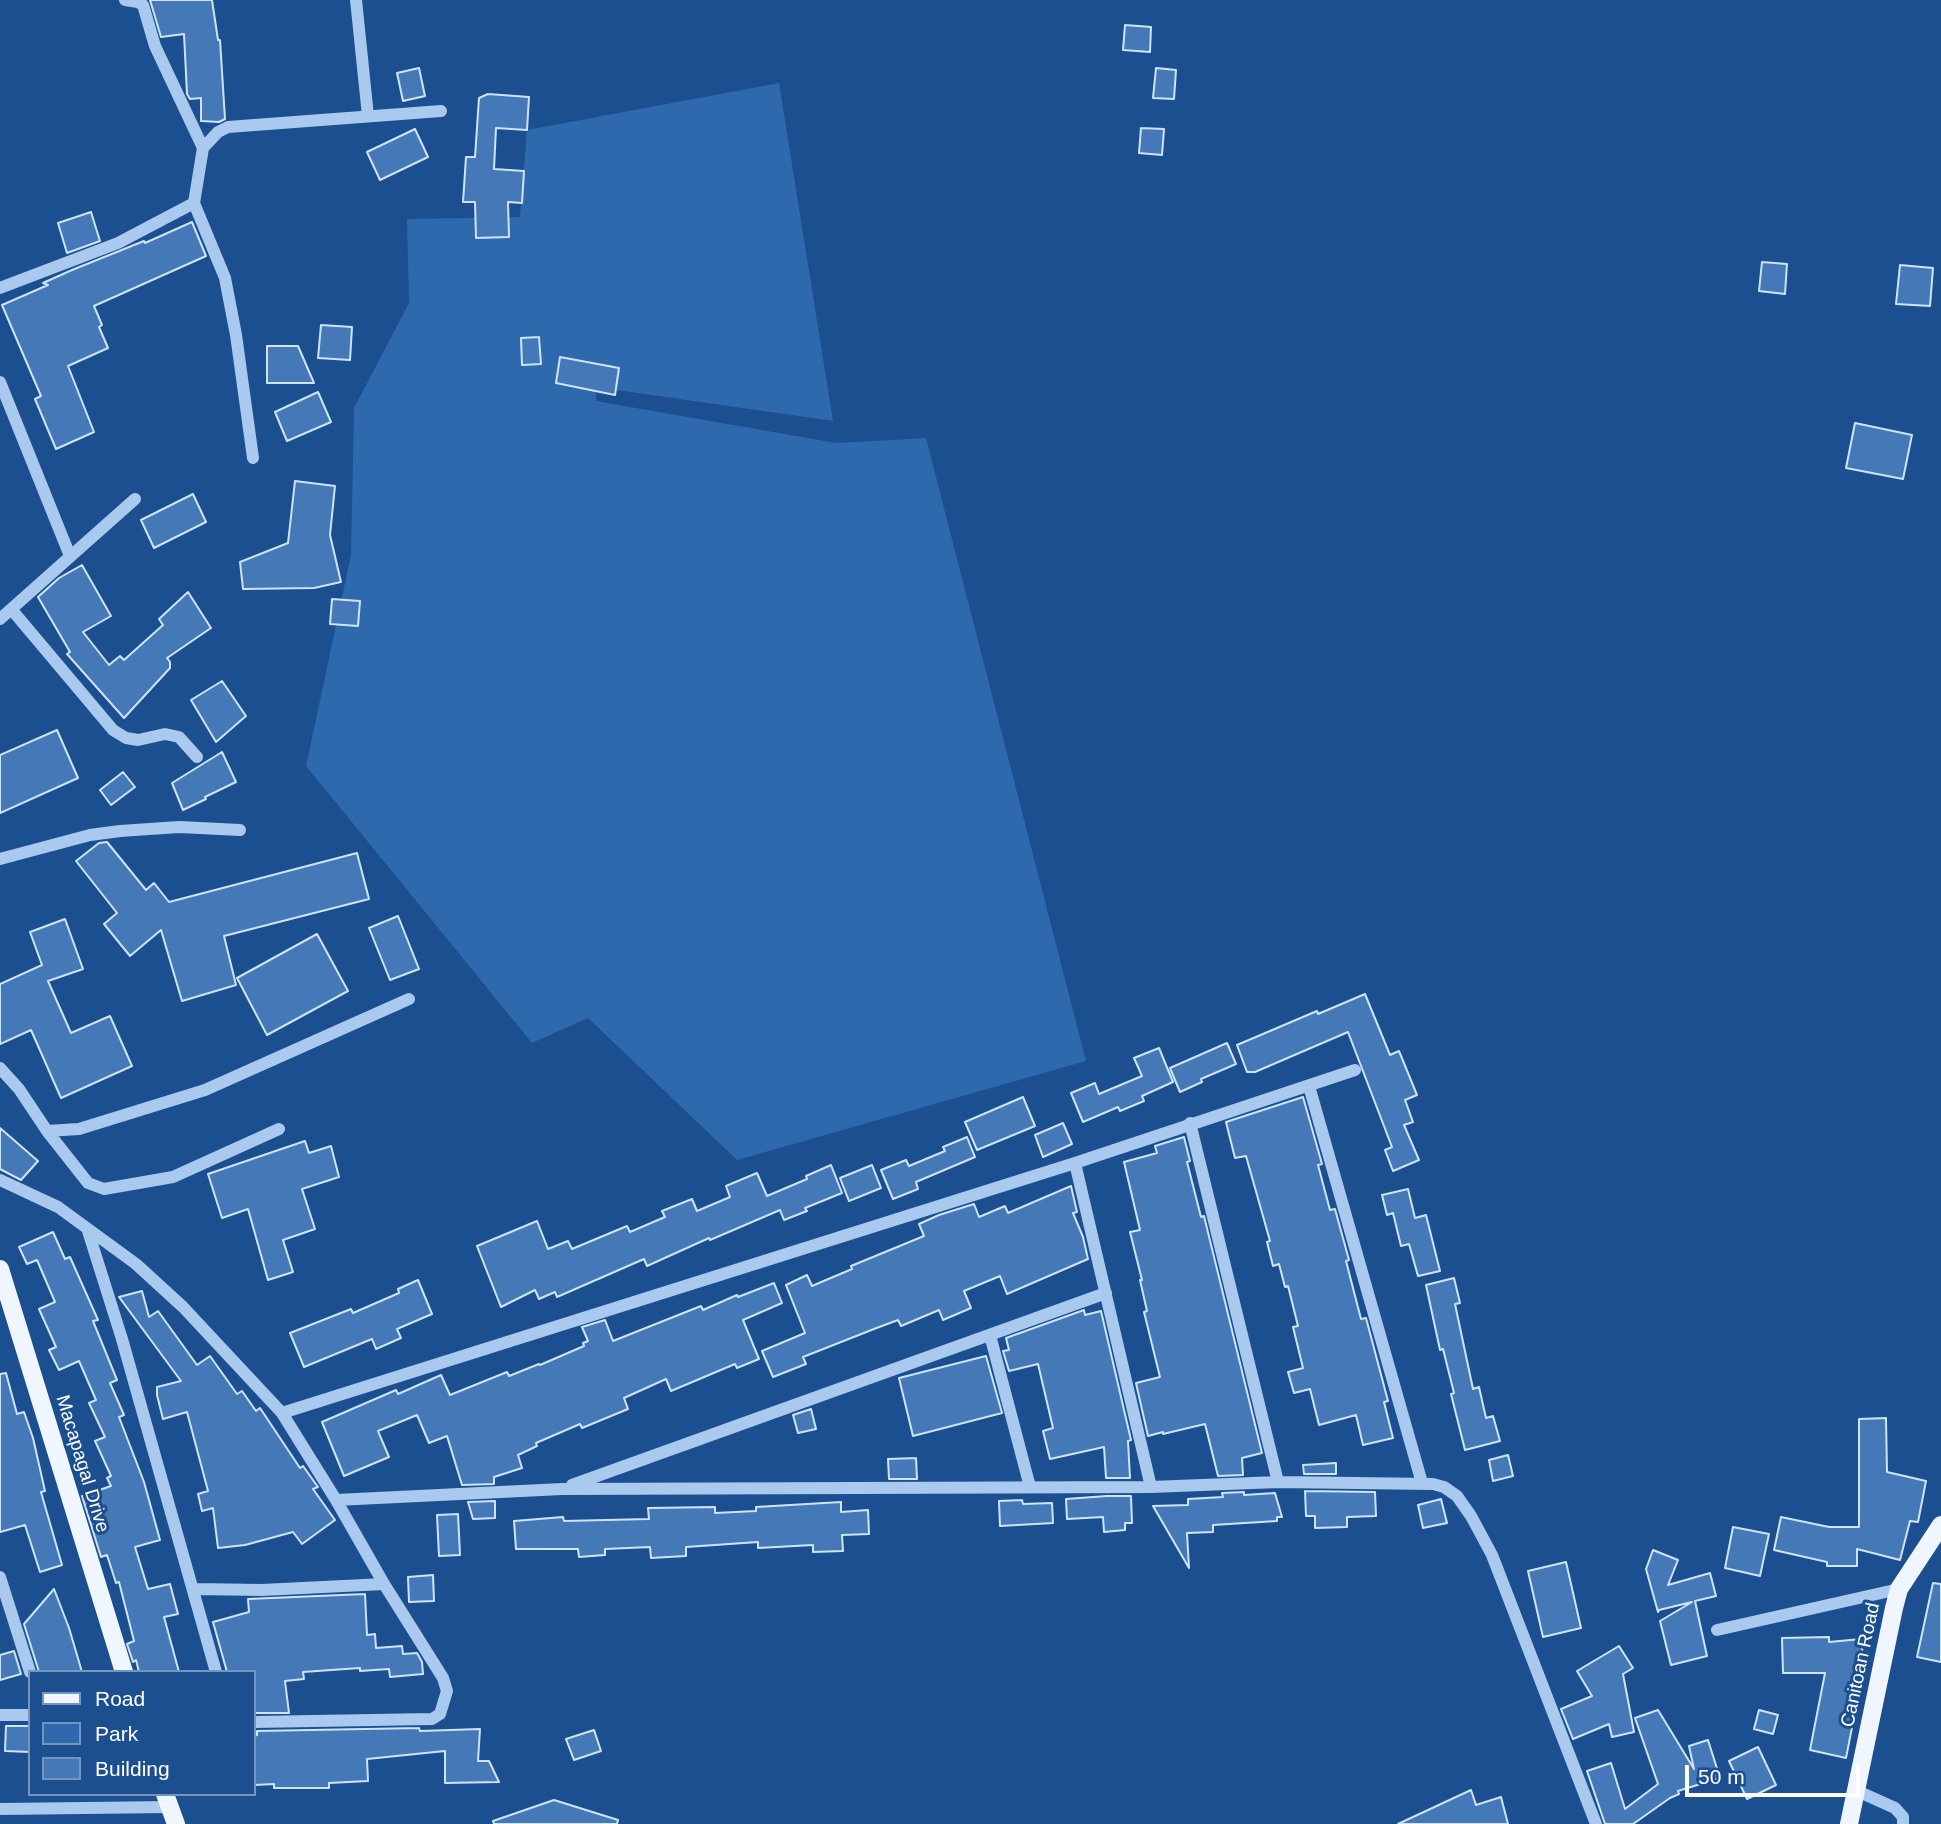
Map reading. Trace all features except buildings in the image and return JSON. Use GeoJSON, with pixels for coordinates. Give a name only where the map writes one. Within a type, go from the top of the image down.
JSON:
{"type":"FeatureCollection","features":[{"type":"Feature","properties":{"kind":"main road","name":"Macapagal Drive"},"geometry":{"type":"LineString","coordinates":[[0,1269],[123,1670]]}},
{"type":"Feature","properties":{"kind":"main road","name":"Canitoan Road"},"geometry":{"type":"LineString","coordinates":[[1849,1824],[1899,1589],[1941,1525]]}},
{"type":"Feature","properties":{"kind":"street"},"geometry":{"type":"LineString","coordinates":[[125,0],[143,5],[155,46],[203,148]]}},
{"type":"Feature","properties":{"kind":"street"},"geometry":{"type":"LineString","coordinates":[[356,0],[368,116]]}},
{"type":"Feature","properties":{"kind":"street"},"geometry":{"type":"LineString","coordinates":[[253,458],[236,335],[225,278],[194,203],[203,148],[218,132],[228,127],[441,111]]}},
{"type":"Feature","properties":{"kind":"street"},"geometry":{"type":"LineString","coordinates":[[0,288],[118,243],[194,203]]}},
{"type":"Feature","properties":{"kind":"street"},"geometry":{"type":"LineString","coordinates":[[0,382],[70,556]]}},
{"type":"Feature","properties":{"kind":"street"},"geometry":{"type":"LineString","coordinates":[[0,619],[135,499]]}},
{"type":"Feature","properties":{"kind":"street"},"geometry":{"type":"LineString","coordinates":[[12,610],[113,730],[125,738],[138,740],[165,734],[180,737],[197,757]]}},
{"type":"Feature","properties":{"kind":"street"},"geometry":{"type":"LineString","coordinates":[[0,859],[90,835],[120,831],[179,827],[240,830]]}},
{"type":"Feature","properties":{"kind":"street"},"geometry":{"type":"LineString","coordinates":[[47,1131],[79,1129],[205,1090],[409,999]]}},
{"type":"Feature","properties":{"kind":"street"},"geometry":{"type":"LineString","coordinates":[[0,1068],[19,1089],[82,1176],[96,1188],[104,1189],[173,1177],[279,1129]]}},
{"type":"Feature","properties":{"kind":"street"},"geometry":{"type":"LineString","coordinates":[[282,1413],[1075,1163],[1354,1070]]}},
{"type":"Feature","properties":{"kind":"street"},"geometry":{"type":"LineString","coordinates":[[1309,1086],[1422,1483]]}},
{"type":"Feature","properties":{"kind":"street"},"geometry":{"type":"LineString","coordinates":[[1190,1123],[1278,1482]]}},
{"type":"Feature","properties":{"kind":"street"},"geometry":{"type":"LineString","coordinates":[[1075,1163],[1151,1487]]}},
{"type":"Feature","properties":{"kind":"street"},"geometry":{"type":"LineString","coordinates":[[0,1180],[58,1207],[136,1264],[183,1307],[282,1413],[443,1678],[447,1691],[440,1714],[432,1719],[256,1722]]}},
{"type":"Feature","properties":{"kind":"street"},"geometry":{"type":"LineString","coordinates":[[88,1231],[215,1670]]}},
{"type":"Feature","properties":{"kind":"street"},"geometry":{"type":"LineString","coordinates":[[562,1489],[1106,1293]]}},
{"type":"Feature","properties":{"kind":"street"},"geometry":{"type":"LineString","coordinates":[[990,1335],[1030,1488]]}},
{"type":"Feature","properties":{"kind":"street"},"geometry":{"type":"LineString","coordinates":[[337,1500],[562,1489],[1151,1487],[1278,1482],[1422,1483],[1444,1487],[1457,1496],[1492,1555],[1596,1824]]}},
{"type":"Feature","properties":{"kind":"street"},"geometry":{"type":"LineString","coordinates":[[0,1577],[29,1670]]}},
{"type":"Feature","properties":{"kind":"street"},"geometry":{"type":"LineString","coordinates":[[194,1589],[262,1590],[384,1584]]}},
{"type":"Feature","properties":{"kind":"street"},"geometry":{"type":"LineString","coordinates":[[1717,1629],[1899,1589]]}},
{"type":"Feature","properties":{"kind":"street"},"geometry":{"type":"LineString","coordinates":[[0,1715],[28,1715]]}},
{"type":"Feature","properties":{"kind":"street"},"geometry":{"type":"LineString","coordinates":[[1856,1790],[1895,1808],[1903,1817],[1903,1824]]}},
{"type":"Feature","properties":{"kind":"street"},"geometry":{"type":"LineString","coordinates":[[0,1809],[170,1809]]}},
{"type":"Feature","properties":{"kind":"green space"},"geometry":{"type":"Polygon","coordinates":[[[779,83],[833,421],[596,387],[596,401],[836,443],[926,438],[1086,1061],[737,1160],[588,1018],[532,1043],[306,766],[351,555],[354,408],[409,303],[407,219],[520,217],[527,130],[779,83]]]}}]}
